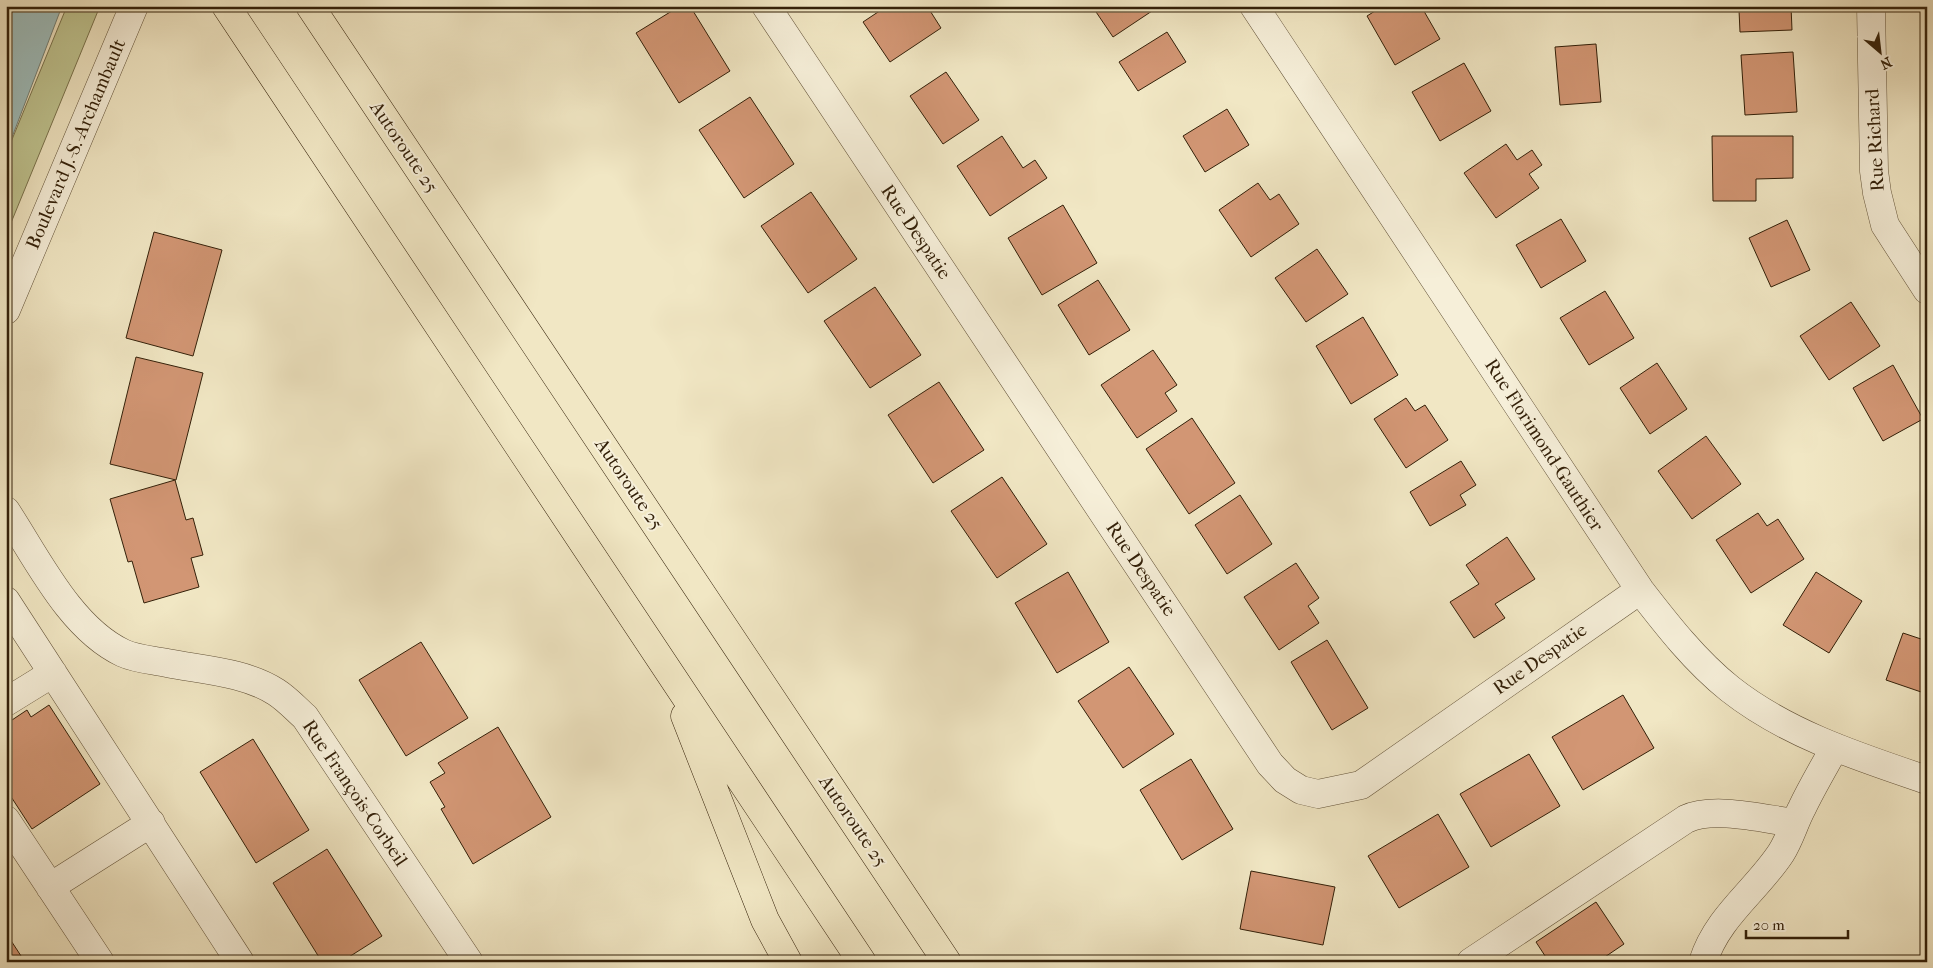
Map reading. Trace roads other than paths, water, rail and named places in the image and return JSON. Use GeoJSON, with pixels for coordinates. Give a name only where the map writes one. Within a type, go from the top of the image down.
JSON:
{"type":"FeatureCollection","features":[{"type":"Feature","properties":{"kind":"highway"},"geometry":{"type":"LineString","coordinates":[[226,6],[862,962]]}},
{"type":"Feature","properties":{"kind":"highway","name":"Autoroute 25"},"geometry":{"type":"LineString","coordinates":[[310,6],[946,962]]}},
{"type":"Feature","properties":{"kind":"highway"},"geometry":{"type":"LineString","coordinates":[[665,665],[765,920],[788,962]]}},
{"type":"Feature","properties":{"kind":"street","name":"Boulevard J.-S.-Archambault"},"geometry":{"type":"LineString","coordinates":[[6,310],[134,6]]}},
{"type":"Feature","properties":{"kind":"street","name":"Rue Despatie"},"geometry":{"type":"LineString","coordinates":[[766,6],[1270,764],[1285,780],[1301,790],[1318,794],[1361,785],[1640,590]]}},
{"type":"Feature","properties":{"kind":"street","name":"Rue Florimond-Gauthier"},"geometry":{"type":"LineString","coordinates":[[1254,6],[1640,590],[1693,654],[1729,688],[1776,719],[1835,747],[1927,780]]}},
{"type":"Feature","properties":{"kind":"street","name":"Rue Richard"},"geometry":{"type":"LineString","coordinates":[[1871,6],[1876,193],[1888,230],[1927,290]]}},
{"type":"Feature","properties":{"kind":"street","name":"Rue François-Corbeil"},"geometry":{"type":"LineString","coordinates":[[6,511],[67,605],[85,626],[103,641],[123,653],[137,658],[211,671],[257,683],[284,698],[305,717],[469,962]]}},
{"type":"Feature","properties":{"kind":"street"},"geometry":{"type":"LineString","coordinates":[[6,601],[240,962]]}},
{"type":"Feature","properties":{"kind":"street"},"geometry":{"type":"LineString","coordinates":[[6,702],[53,672]]}},
{"type":"Feature","properties":{"kind":"street"},"geometry":{"type":"LineString","coordinates":[[1703,962],[1706,952],[1722,924],[1780,854],[1835,747]]}},
{"type":"Feature","properties":{"kind":"street"},"geometry":{"type":"LineString","coordinates":[[1471,962],[1694,816],[1718,813],[1795,823]]}},
{"type":"Feature","properties":{"kind":"street"},"geometry":{"type":"LineString","coordinates":[[6,820],[100,962]]}},
{"type":"Feature","properties":{"kind":"street"},"geometry":{"type":"LineString","coordinates":[[50,887],[151,823]]}},
{"type":"Feature","properties":{"kind":"water"},"geometry":{"type":"Polygon","coordinates":[[[6,6],[62,6],[6,153],[6,6]]]}}]}
